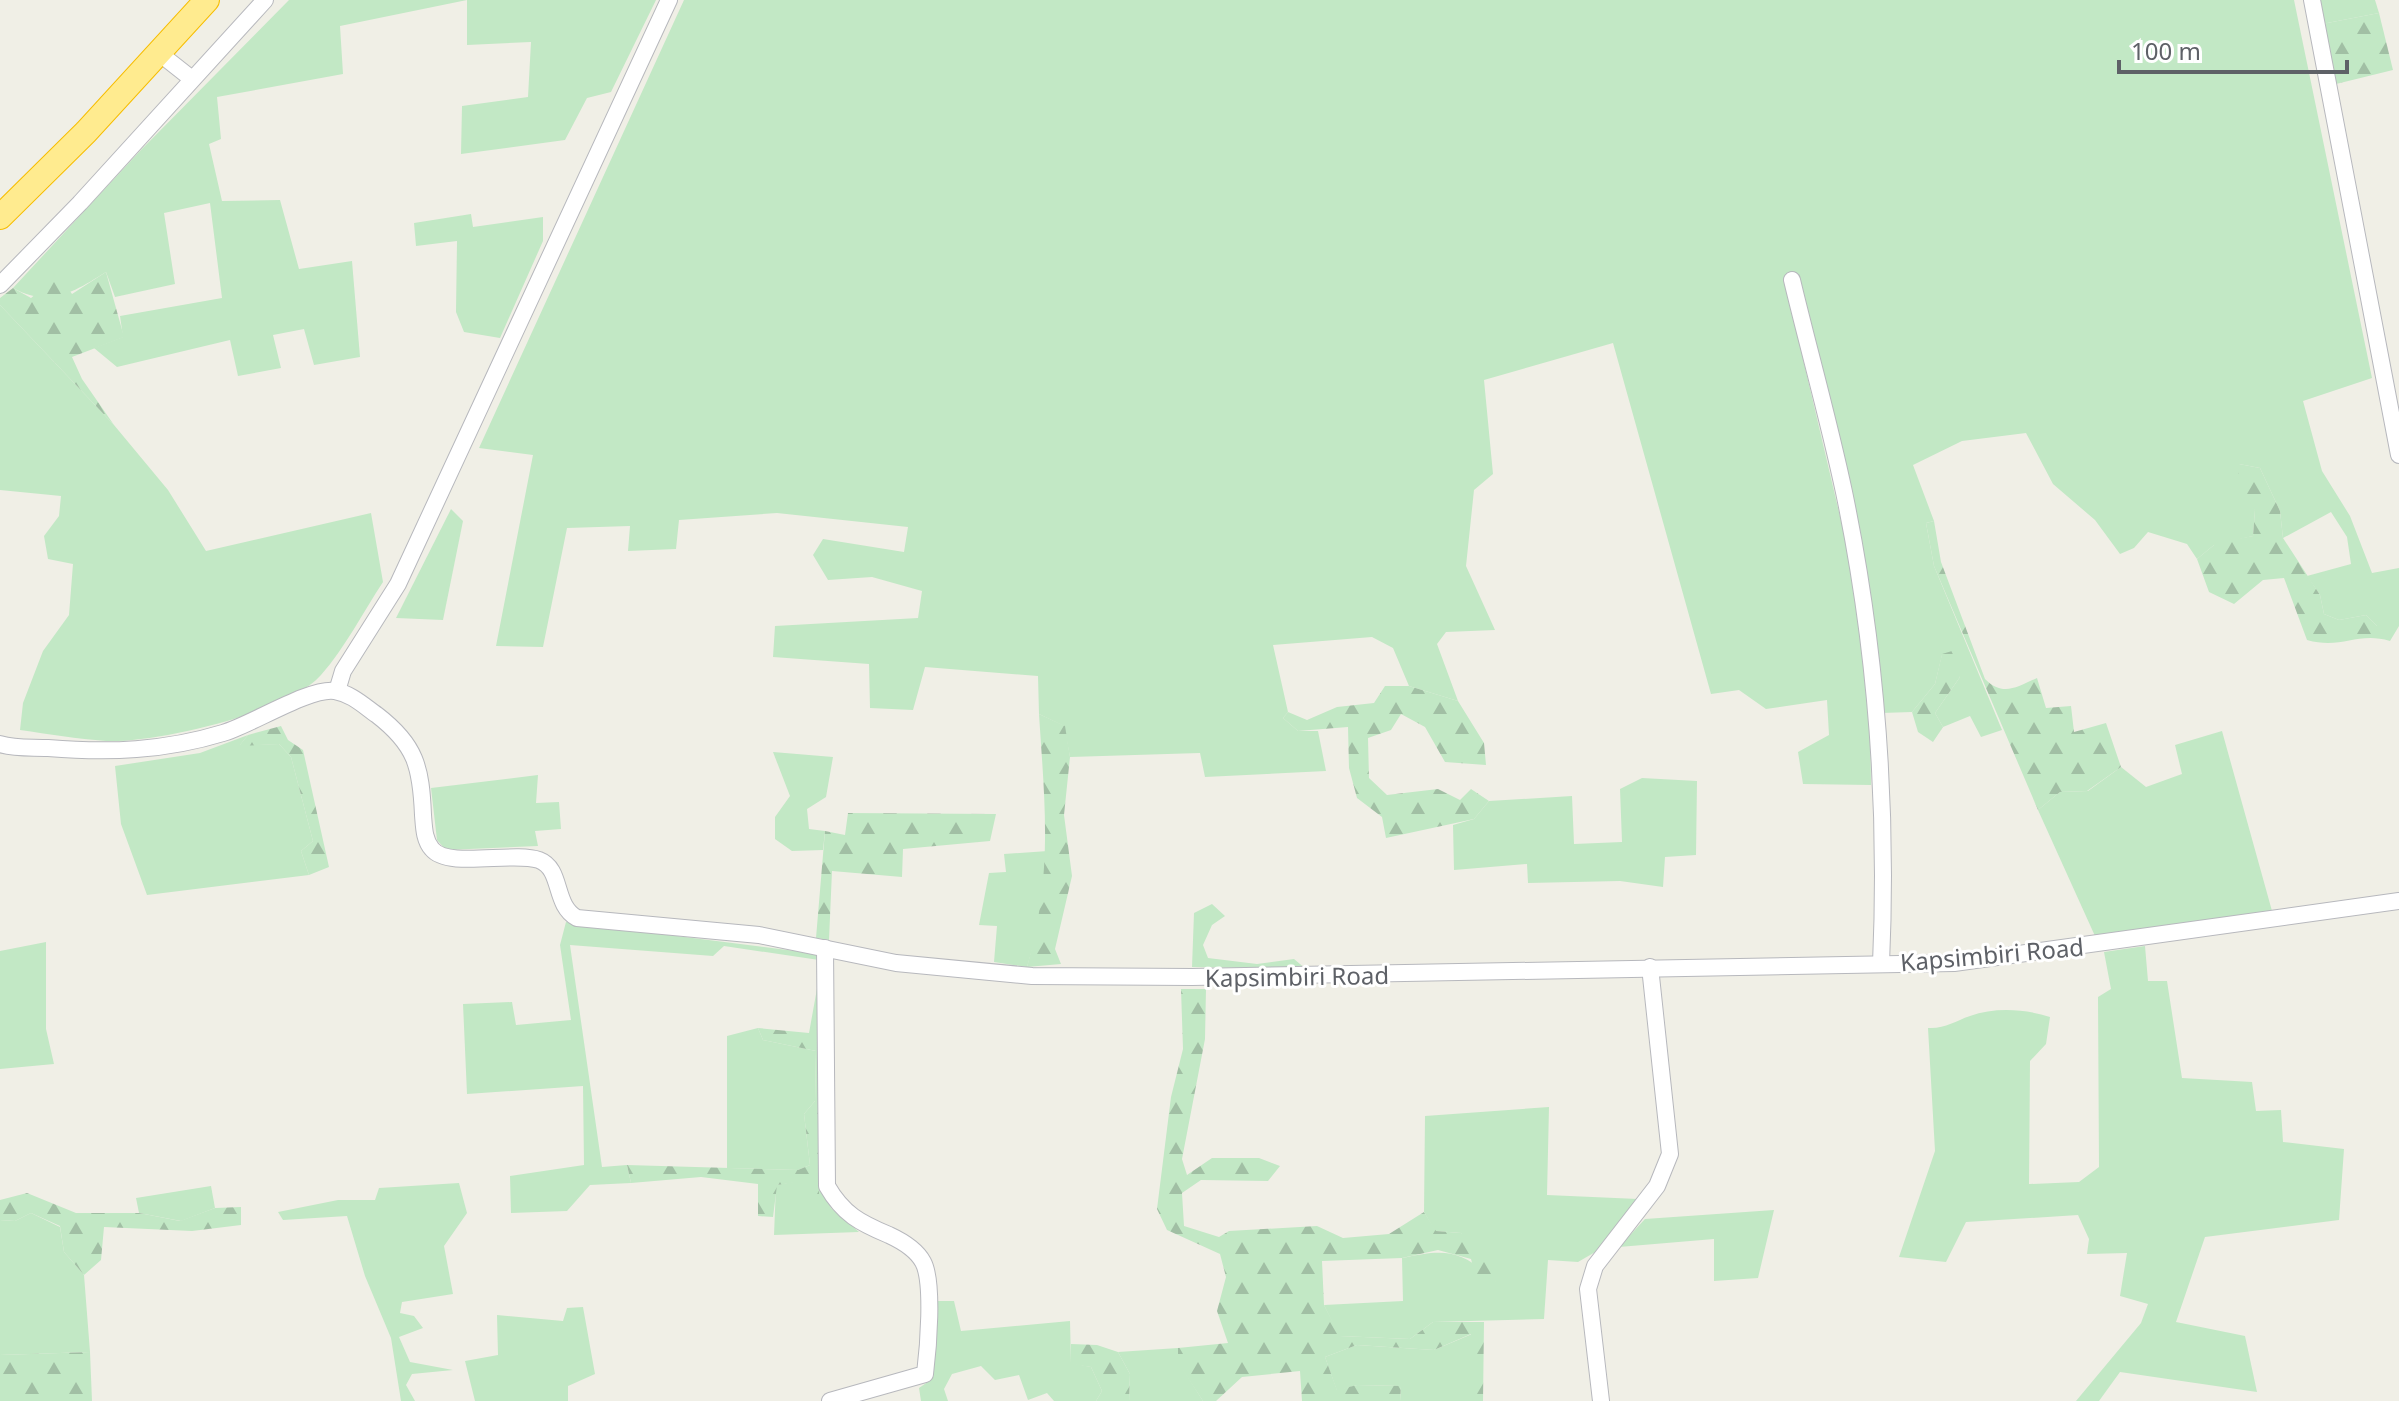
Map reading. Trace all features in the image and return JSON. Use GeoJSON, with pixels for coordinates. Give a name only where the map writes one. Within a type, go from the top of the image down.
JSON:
{"type":"FeatureCollection","features":[{"type":"Feature","properties":{"kind":"highway"},"geometry":{"type":"LineString","coordinates":[[0,217],[207,0]]}},
{"type":"Feature","properties":{"kind":"street"},"geometry":{"type":"LineString","coordinates":[[0,285],[80,203],[265,0]]}},
{"type":"Feature","properties":{"kind":"street"},"geometry":{"type":"LineString","coordinates":[[2,748],[152,750],[224,733],[308,695],[337,691],[343,671],[398,584],[669,0]]}},
{"type":"Feature","properties":{"kind":"street"},"geometry":{"type":"LineString","coordinates":[[2312,0],[2399,455]]}},
{"type":"Feature","properties":{"kind":"street"},"geometry":{"type":"LineString","coordinates":[[159,53],[192,79]]}},
{"type":"Feature","properties":{"kind":"street"},"geometry":{"type":"LineString","coordinates":[[1792,280],[1844,491],[1873,677],[1884,890],[1881,964]]}},
{"type":"Feature","properties":{"kind":"street","name":"Kapsimbiri Road"},"geometry":{"type":"LineString","coordinates":[[337,691],[398,732],[411,750],[419,767],[426,839],[433,851],[442,857],[522,856],[541,860],[550,869],[563,906],[577,918],[744,934],[896,963],[1032,976],[1461,975],[1650,967],[1954,963],[2399,901]]}},
{"type":"Feature","properties":{"kind":"street"},"geometry":{"type":"LineString","coordinates":[[825,948],[827,1186],[855,1221],[916,1252],[924,1263],[928,1280],[925,1374],[830,1401]]}},
{"type":"Feature","properties":{"kind":"street"},"geometry":{"type":"LineString","coordinates":[[1601,1401],[1588,1289],[1595,1266],[1657,1186],[1670,1154],[1650,967]]}},
{"type":"Feature","properties":{"kind":"green space"},"geometry":{"type":"Polygon","coordinates":[[[289,0],[467,0],[340,26],[343,74],[217,97],[221,139],[209,144],[222,201],[280,200],[299,269],[352,261],[360,357],[314,365],[304,329],[273,335],[281,368],[238,376],[230,340],[117,367],[94,348],[123,337],[120,316],[222,298],[210,203],[164,213],[175,284],[115,297],[106,272],[72,291],[50,297],[38,297],[13,288],[139,152],[289,0]]]}},
{"type":"Feature","properties":{"kind":"green space"},"geometry":{"type":"Polygon","coordinates":[[[467,0],[656,0],[611,92],[587,98],[565,140],[461,154],[462,106],[528,97],[531,42],[467,45],[467,0]]]}},
{"type":"Feature","properties":{"kind":"green space"},"geometry":{"type":"Polygon","coordinates":[[[684,0],[2294,0],[2372,378],[2303,401],[2322,471],[2350,516],[2372,573],[2399,568],[2399,626],[2377,626],[2366,615],[2339,620],[2324,614],[2320,595],[2307,576],[2351,564],[2347,537],[2331,512],[2283,538],[2280,511],[2260,468],[2239,464],[2255,510],[2253,536],[2214,545],[2197,559],[2187,544],[2148,532],[2134,548],[2120,554],[2095,520],[2053,484],[2026,433],[1962,441],[1913,465],[1934,521],[1926,523],[1934,566],[2002,730],[1981,737],[1970,716],[1943,727],[1935,713],[1960,677],[1942,655],[1935,684],[1912,712],[1881,713],[1867,576],[1797,274],[1784,278],[1850,559],[1870,715],[1871,785],[1803,784],[1798,752],[1829,735],[1827,700],[1766,709],[1739,690],[1711,694],[1613,343],[1484,380],[1493,474],[1474,490],[1466,566],[1495,630],[1446,632],[1437,644],[1458,701],[1409,686],[1393,648],[1372,637],[1273,645],[1288,712],[1283,718],[1298,731],[1318,731],[1326,771],[1205,777],[1200,753],[1070,757],[1064,726],[1039,714],[1038,676],[925,667],[913,710],[870,708],[869,664],[773,657],[775,626],[918,618],[922,591],[872,577],[828,580],[813,555],[823,539],[904,552],[908,527],[777,513],[679,520],[676,549],[628,551],[630,526],[567,528],[543,647],[496,646],[533,455],[479,448],[684,0]]]}},
{"type":"Feature","properties":{"kind":"green space"},"geometry":{"type":"Polygon","coordinates":[[[2318,0],[2375,0],[2379,13],[2322,24],[2318,0]]]}},
{"type":"Feature","properties":{"kind":"green space"},"geometry":{"type":"Polygon","coordinates":[[[2379,13],[2393,70],[2336,84],[2322,24],[2379,13]]]}},
{"type":"Feature","properties":{"kind":"green space"},"geometry":{"type":"Polygon","coordinates":[[[471,214],[473,227],[543,217],[543,241],[500,338],[464,332],[456,312],[457,241],[416,246],[414,223],[471,214]]]}},
{"type":"Feature","properties":{"kind":"green space"},"geometry":{"type":"Polygon","coordinates":[[[106,272],[124,337],[72,357],[82,379],[114,425],[0,305],[0,298],[13,288],[31,298],[59,275],[72,294],[106,272]]]}},
{"type":"Feature","properties":{"kind":"green space"},"geometry":{"type":"Polygon","coordinates":[[[0,305],[114,425],[168,490],[206,551],[371,513],[383,582],[346,642],[321,675],[304,689],[251,713],[156,737],[106,741],[20,730],[23,703],[43,651],[69,615],[73,564],[48,559],[44,536],[59,516],[61,496],[0,490],[0,305]]]}},
{"type":"Feature","properties":{"kind":"green space"},"geometry":{"type":"Polygon","coordinates":[[[2239,464],[2260,468],[2280,511],[2283,538],[2320,595],[2324,614],[2339,620],[2366,615],[2377,626],[2399,626],[2390,641],[2368,638],[2319,643],[2307,640],[2284,578],[2263,580],[2234,604],[2209,592],[2197,559],[2214,545],[2220,523],[2237,539],[2253,536],[2255,510],[2238,496],[2239,464]]]}},
{"type":"Feature","properties":{"kind":"green space"},"geometry":{"type":"Polygon","coordinates":[[[451,509],[463,521],[443,620],[396,618],[451,509]]]}},
{"type":"Feature","properties":{"kind":"green space"},"geometry":{"type":"Polygon","coordinates":[[[1934,521],[1941,562],[1985,679],[1998,688],[2010,689],[2037,678],[2046,708],[2071,706],[2074,732],[2106,723],[2121,767],[2087,791],[2060,792],[2038,810],[1934,566],[1926,523],[1934,521]]]}},
{"type":"Feature","properties":{"kind":"green space"},"geometry":{"type":"Polygon","coordinates":[[[1952,651],[1960,677],[1935,713],[1943,727],[1933,742],[1918,732],[1912,712],[1935,684],[1942,654],[1952,651]]]}},
{"type":"Feature","properties":{"kind":"green space"},"geometry":{"type":"Polygon","coordinates":[[[1385,686],[1409,686],[1458,701],[1484,743],[1486,765],[1445,762],[1425,727],[1401,714],[1391,730],[1368,738],[1369,778],[1387,795],[1438,789],[1460,800],[1471,789],[1489,801],[1474,819],[1386,838],[1382,817],[1357,798],[1349,768],[1348,727],[1298,731],[1283,718],[1288,712],[1307,720],[1337,707],[1374,703],[1385,686]]]}},
{"type":"Feature","properties":{"kind":"green space"},"geometry":{"type":"Polygon","coordinates":[[[1039,714],[1065,726],[1070,757],[1064,815],[1072,876],[1055,949],[1061,964],[1027,967],[1041,902],[1044,871],[1045,811],[1039,714]]]}},
{"type":"Feature","properties":{"kind":"green space"},"geometry":{"type":"Polygon","coordinates":[[[281,726],[288,740],[303,750],[329,867],[309,875],[301,851],[313,841],[291,757],[279,744],[239,746],[248,735],[281,726]]]}},
{"type":"Feature","properties":{"kind":"green space"},"geometry":{"type":"Polygon","coordinates":[[[2222,731],[2272,911],[2095,936],[2038,810],[2060,792],[2088,791],[2121,767],[2146,787],[2182,774],[2175,745],[2222,731]]]}},
{"type":"Feature","properties":{"kind":"green space"},"geometry":{"type":"Polygon","coordinates":[[[248,735],[240,745],[279,744],[291,757],[313,841],[301,851],[309,875],[147,895],[121,824],[115,766],[200,753],[248,735]]]}},
{"type":"Feature","properties":{"kind":"green space"},"geometry":{"type":"Polygon","coordinates":[[[773,752],[833,757],[826,797],[807,809],[809,829],[825,831],[823,850],[792,851],[775,839],[775,817],[790,796],[773,752]]]}},
{"type":"Feature","properties":{"kind":"green space"},"geometry":{"type":"Polygon","coordinates":[[[538,775],[536,803],[559,802],[561,829],[535,831],[538,846],[446,850],[437,840],[431,788],[538,775]]]}},
{"type":"Feature","properties":{"kind":"green space"},"geometry":{"type":"Polygon","coordinates":[[[1642,778],[1697,781],[1696,855],[1665,857],[1663,887],[1620,881],[1528,883],[1527,864],[1454,870],[1453,825],[1474,819],[1489,801],[1572,796],[1574,844],[1622,842],[1620,789],[1642,778]]]}},
{"type":"Feature","properties":{"kind":"green space"},"geometry":{"type":"Polygon","coordinates":[[[848,813],[996,814],[990,841],[903,849],[902,877],[832,871],[829,940],[816,938],[825,831],[845,835],[848,813]]]}},
{"type":"Feature","properties":{"kind":"green space"},"geometry":{"type":"Polygon","coordinates":[[[1048,851],[1040,922],[1027,967],[994,962],[997,926],[979,925],[989,873],[1006,872],[1004,854],[1048,851]]]}},
{"type":"Feature","properties":{"kind":"green space"},"geometry":{"type":"Polygon","coordinates":[[[1212,904],[1225,916],[1212,925],[1203,945],[1208,958],[1257,964],[1294,959],[1306,969],[1192,967],[1194,913],[1212,904]]]}},
{"type":"Feature","properties":{"kind":"green space"},"geometry":{"type":"Polygon","coordinates":[[[566,922],[819,954],[819,960],[724,946],[713,956],[570,945],[602,1167],[627,1165],[631,1183],[590,1185],[567,1211],[511,1213],[510,1176],[584,1165],[583,1086],[467,1094],[463,1004],[512,1002],[516,1025],[571,1020],[560,945],[566,922]]]}},
{"type":"Feature","properties":{"kind":"green space"},"geometry":{"type":"Polygon","coordinates":[[[46,942],[46,1029],[54,1064],[0,1069],[0,951],[46,942]]]}},
{"type":"Feature","properties":{"kind":"green space"},"geometry":{"type":"Polygon","coordinates":[[[2145,946],[2148,981],[2167,981],[2182,1078],[2252,1082],[2256,1111],[2281,1110],[2283,1142],[2344,1149],[2339,1220],[2205,1237],[2176,1322],[2245,1336],[2257,1392],[2120,1372],[2099,1401],[2076,1401],[2141,1323],[2148,1304],[2120,1296],[2127,1253],[2087,1254],[2089,1239],[2078,1215],[1966,1222],[1946,1262],[1899,1257],[1935,1151],[1928,1028],[2000,1010],[2050,1017],[2046,1044],[2030,1061],[2029,1184],[2079,1182],[2099,1167],[2098,997],[2111,989],[2104,952],[2145,946]]]}},
{"type":"Feature","properties":{"kind":"green space"},"geometry":{"type":"Polygon","coordinates":[[[820,972],[819,1196],[805,1181],[777,1185],[773,1217],[758,1216],[758,1184],[701,1177],[631,1183],[627,1165],[798,1170],[810,1165],[804,1114],[815,1101],[816,1051],[763,1040],[758,1028],[809,1033],[820,972]]]}},
{"type":"Feature","properties":{"kind":"green space"},"geometry":{"type":"Polygon","coordinates":[[[1181,989],[1206,989],[1205,1039],[1182,1159],[1187,1175],[1212,1158],[1259,1158],[1280,1166],[1268,1181],[1201,1180],[1182,1193],[1184,1226],[1219,1237],[1229,1231],[1317,1226],[1343,1238],[1389,1234],[1424,1212],[1436,1231],[1461,1233],[1493,1254],[1496,1283],[1477,1282],[1471,1259],[1438,1250],[1402,1258],[1322,1261],[1324,1305],[1340,1336],[1410,1339],[1433,1322],[1484,1322],[1483,1401],[1471,1401],[1471,1334],[1434,1350],[1357,1345],[1325,1357],[1337,1390],[1357,1385],[1401,1386],[1400,1401],[1302,1401],[1300,1371],[1242,1377],[1216,1401],[1203,1401],[1178,1363],[1178,1348],[1228,1343],[1217,1311],[1226,1277],[1220,1254],[1167,1230],[1157,1209],[1171,1097],[1183,1049],[1181,989]]]}},
{"type":"Feature","properties":{"kind":"green space"},"geometry":{"type":"Polygon","coordinates":[[[758,1028],[763,1040],[816,1051],[815,1101],[804,1114],[810,1165],[798,1170],[727,1168],[727,1036],[758,1028]]]}},
{"type":"Feature","properties":{"kind":"green space"},"geometry":{"type":"Polygon","coordinates":[[[1549,1107],[1547,1195],[1638,1199],[1597,1251],[1578,1262],[1548,1260],[1544,1319],[1433,1322],[1410,1339],[1339,1336],[1324,1305],[1403,1301],[1402,1258],[1431,1253],[1453,1254],[1473,1263],[1496,1282],[1461,1233],[1435,1231],[1424,1212],[1425,1116],[1549,1107]]]}},
{"type":"Feature","properties":{"kind":"green space"},"geometry":{"type":"Polygon","coordinates":[[[805,1180],[822,1186],[831,1208],[859,1232],[774,1235],[776,1185],[805,1180]]]}},
{"type":"Feature","properties":{"kind":"green space"},"geometry":{"type":"Polygon","coordinates":[[[459,1183],[467,1213],[444,1246],[453,1294],[402,1302],[400,1313],[414,1316],[423,1328],[399,1337],[410,1362],[453,1370],[412,1374],[406,1385],[415,1401],[401,1401],[391,1338],[365,1276],[347,1216],[283,1220],[278,1212],[338,1200],[375,1200],[379,1188],[459,1183]]]}},
{"type":"Feature","properties":{"kind":"green space"},"geometry":{"type":"Polygon","coordinates":[[[211,1186],[215,1208],[181,1221],[139,1213],[136,1198],[211,1186]]]}},
{"type":"Feature","properties":{"kind":"green space"},"geometry":{"type":"Polygon","coordinates":[[[27,1193],[76,1213],[139,1213],[180,1221],[215,1208],[241,1207],[241,1225],[192,1231],[104,1227],[101,1260],[84,1275],[64,1252],[60,1226],[31,1213],[15,1221],[0,1220],[0,1200],[27,1193]]]}},
{"type":"Feature","properties":{"kind":"green space"},"geometry":{"type":"Polygon","coordinates":[[[1774,1210],[1758,1278],[1714,1281],[1714,1239],[1619,1247],[1645,1219],[1774,1210]]]}},
{"type":"Feature","properties":{"kind":"green space"},"geometry":{"type":"Polygon","coordinates":[[[31,1213],[60,1227],[64,1252],[84,1275],[90,1352],[0,1355],[0,1220],[15,1221],[31,1213]]]}},
{"type":"Feature","properties":{"kind":"green space"},"geometry":{"type":"Polygon","coordinates":[[[935,1301],[954,1301],[961,1331],[1070,1321],[1071,1363],[1091,1367],[1102,1391],[1096,1401],[1054,1401],[1047,1393],[1028,1400],[1019,1375],[995,1380],[981,1366],[952,1374],[944,1389],[948,1401],[921,1401],[919,1388],[932,1379],[935,1301]]]}},
{"type":"Feature","properties":{"kind":"green space"},"geometry":{"type":"Polygon","coordinates":[[[583,1307],[595,1374],[568,1386],[568,1401],[475,1401],[465,1361],[498,1355],[497,1315],[563,1321],[567,1308],[583,1307]]]}},
{"type":"Feature","properties":{"kind":"green space"},"geometry":{"type":"Polygon","coordinates":[[[1472,1334],[1471,1401],[1400,1401],[1401,1386],[1357,1385],[1337,1391],[1325,1357],[1357,1345],[1434,1350],[1472,1334]]]}},
{"type":"Feature","properties":{"kind":"green space"},"geometry":{"type":"Polygon","coordinates":[[[1071,1344],[1097,1345],[1118,1352],[1130,1374],[1129,1401],[1096,1401],[1102,1391],[1091,1367],[1071,1364],[1071,1344]]]}},
{"type":"Feature","properties":{"kind":"green space"},"geometry":{"type":"Polygon","coordinates":[[[1178,1348],[1179,1363],[1203,1401],[1129,1401],[1130,1374],[1118,1352],[1178,1348]]]}},
{"type":"Feature","properties":{"kind":"green space"},"geometry":{"type":"Polygon","coordinates":[[[90,1352],[92,1401],[0,1401],[0,1355],[90,1352]]]}}]}
